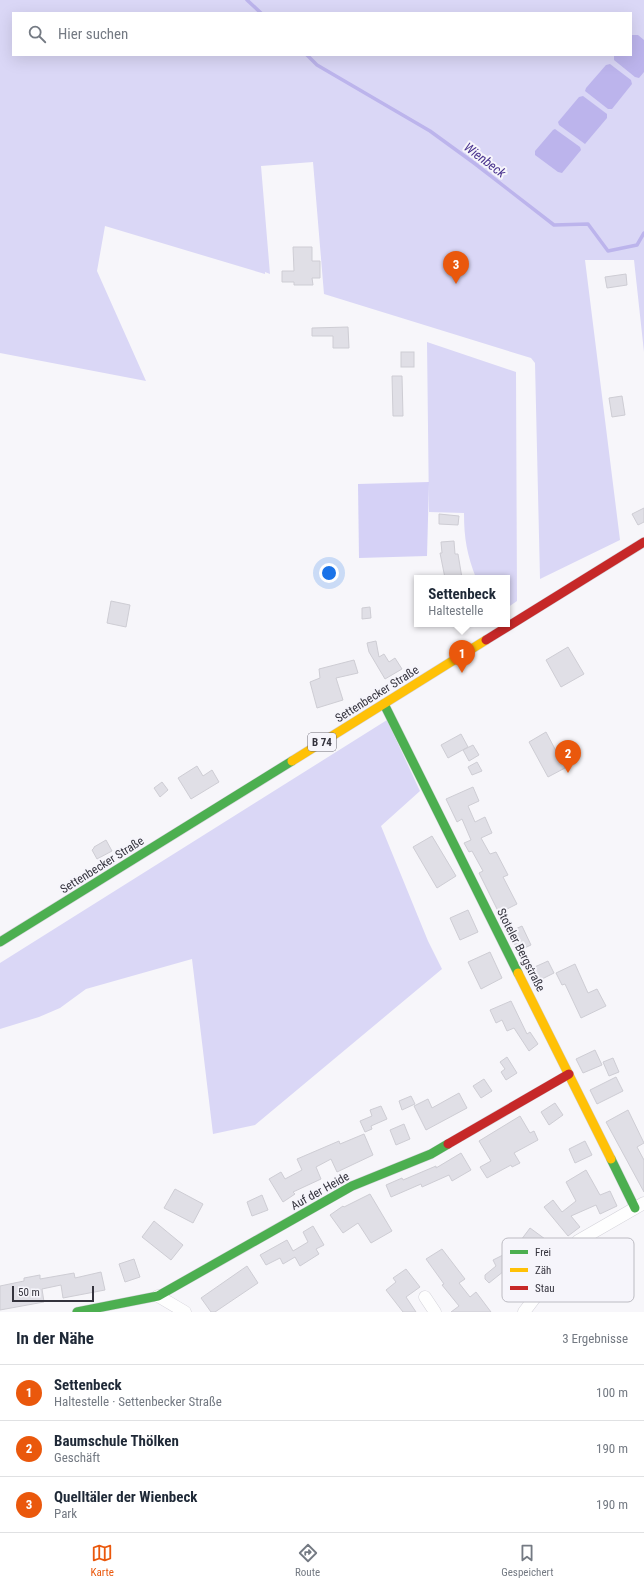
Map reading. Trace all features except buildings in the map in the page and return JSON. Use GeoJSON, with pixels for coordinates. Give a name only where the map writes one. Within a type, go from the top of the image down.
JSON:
{"type":"FeatureCollection","features":[{"type":"Feature","properties":{"kind":"street","name":"Settenbecker Straße"},"geometry":{"type":"LineString","coordinates":[[510,625],[644,542]]}},
{"type":"Feature","properties":{"kind":"street","name":"Settenbecker Straße"},"geometry":{"type":"LineString","coordinates":[[0,942],[508,627]]}},
{"type":"Feature","properties":{"kind":"street","name":"Stoteler Bergstraße"},"geometry":{"type":"LineString","coordinates":[[384,704],[569,1074],[640,1205]]}},
{"type":"Feature","properties":{"kind":"street","name":"Auf der Heide"},"geometry":{"type":"LineString","coordinates":[[77,1312],[158,1296],[352,1186],[431,1154],[569,1074]]}},
{"type":"Feature","properties":{"kind":"street"},"geometry":{"type":"LineString","coordinates":[[583,1238],[640,1205]]}},
{"type":"Feature","properties":{"kind":"street"},"geometry":{"type":"LineString","coordinates":[[158,1296],[184,1312]]}},
{"type":"Feature","properties":{"kind":"street"},"geometry":{"type":"LineString","coordinates":[[425,1297],[435,1312]]}},
{"type":"Feature","properties":{"kind":"street"},"geometry":{"type":"LineString","coordinates":[[524,1312],[532,1302]]}},
{"type":"Feature","properties":{"kind":"shaded area"},"geometry":{"type":"Polygon","coordinates":[[[0,0],[644,0],[644,352],[634,260],[585,260],[620,540],[540,579],[535,363],[531,358],[324,294],[313,162],[261,166],[270,274],[265,272],[265,274],[105,226],[97,271],[146,381],[0,353],[0,0]]]}},
{"type":"Feature","properties":{"kind":"shaded area"},"geometry":{"type":"Polygon","coordinates":[[[632,35],[638,35],[644,40],[644,72],[639,78],[635,77],[614,60],[614,56],[632,56],[632,35]]]}},
{"type":"Feature","properties":{"kind":"shaded area"},"geometry":{"type":"Polygon","coordinates":[[[610,64],[631,80],[632,84],[612,109],[608,109],[585,91],[606,65],[610,64]]]}},
{"type":"Feature","properties":{"kind":"shaded area"},"geometry":{"type":"Polygon","coordinates":[[[583,96],[607,114],[607,118],[585,144],[559,125],[558,122],[579,97],[583,96]]]}},
{"type":"Feature","properties":{"kind":"shaded area"},"geometry":{"type":"Polygon","coordinates":[[[555,129],[580,147],[581,150],[562,173],[558,172],[535,155],[535,151],[555,129]]]}},
{"type":"Feature","properties":{"kind":"shaded area"},"geometry":{"type":"Polygon","coordinates":[[[427,342],[516,372],[517,601],[510,606],[510,575],[475,575],[467,546],[464,513],[429,512],[427,342]]]}},
{"type":"Feature","properties":{"kind":"shaded area"},"geometry":{"type":"Polygon","coordinates":[[[429,482],[427,556],[359,558],[358,484],[429,482]]]}},
{"type":"Feature","properties":{"kind":"shaded area"},"geometry":{"type":"Polygon","coordinates":[[[387,720],[420,791],[381,826],[428,941],[442,969],[255,1125],[213,1134],[192,959],[86,989],[60,1008],[39,1017],[0,1029],[0,963],[387,720]]]}},
{"type":"Feature","properties":{"kind":"waterway","name":"Wienbeck"},"geometry":{"type":"LineString","coordinates":[[247,0],[260,12]]}},
{"type":"Feature","properties":{"kind":"waterway","name":"Wienbeck"},"geometry":{"type":"LineString","coordinates":[[308,56],[317,65],[430,131],[554,225],[588,224],[608,251],[637,245],[644,233]]}},
{"type":"Feature","properties":{"kind":"traffic: fast"},"geometry":{"type":"LineString","coordinates":[[384,704],[518,973]]}},
{"type":"Feature","properties":{"kind":"traffic: fast"},"geometry":{"type":"LineString","coordinates":[[0,942],[292,761]]}},
{"type":"Feature","properties":{"kind":"traffic: fast"},"geometry":{"type":"LineString","coordinates":[[77,1312],[158,1296],[352,1186],[431,1154],[448,1144]]}},
{"type":"Feature","properties":{"kind":"traffic: fast"},"geometry":{"type":"LineString","coordinates":[[611,1159],[635,1208]]}},
{"type":"Feature","properties":{"kind":"traffic: slow"},"geometry":{"type":"LineString","coordinates":[[292,761],[486,640]]}},
{"type":"Feature","properties":{"kind":"traffic: slow"},"geometry":{"type":"LineString","coordinates":[[518,973],[611,1159]]}},
{"type":"Feature","properties":{"kind":"traffic: jam"},"geometry":{"type":"LineString","coordinates":[[510,625],[644,542]]}},
{"type":"Feature","properties":{"kind":"traffic: jam"},"geometry":{"type":"LineString","coordinates":[[486,640],[507,627]]}},
{"type":"Feature","properties":{"kind":"traffic: jam"},"geometry":{"type":"LineString","coordinates":[[448,1144],[569,1074]]}},
{"type":"Feature","properties":{"kind":"place","name":"Quelltäler der Wienbeck"},"geometry":{"type":"Point","coordinates":[456,284]}},
{"type":"Feature","properties":{"kind":"place","name":"Settenbeck"},"geometry":{"type":"Point","coordinates":[462,673]}},
{"type":"Feature","properties":{"kind":"place","name":"Baumschule Thölken"},"geometry":{"type":"Point","coordinates":[568,773]}}]}
